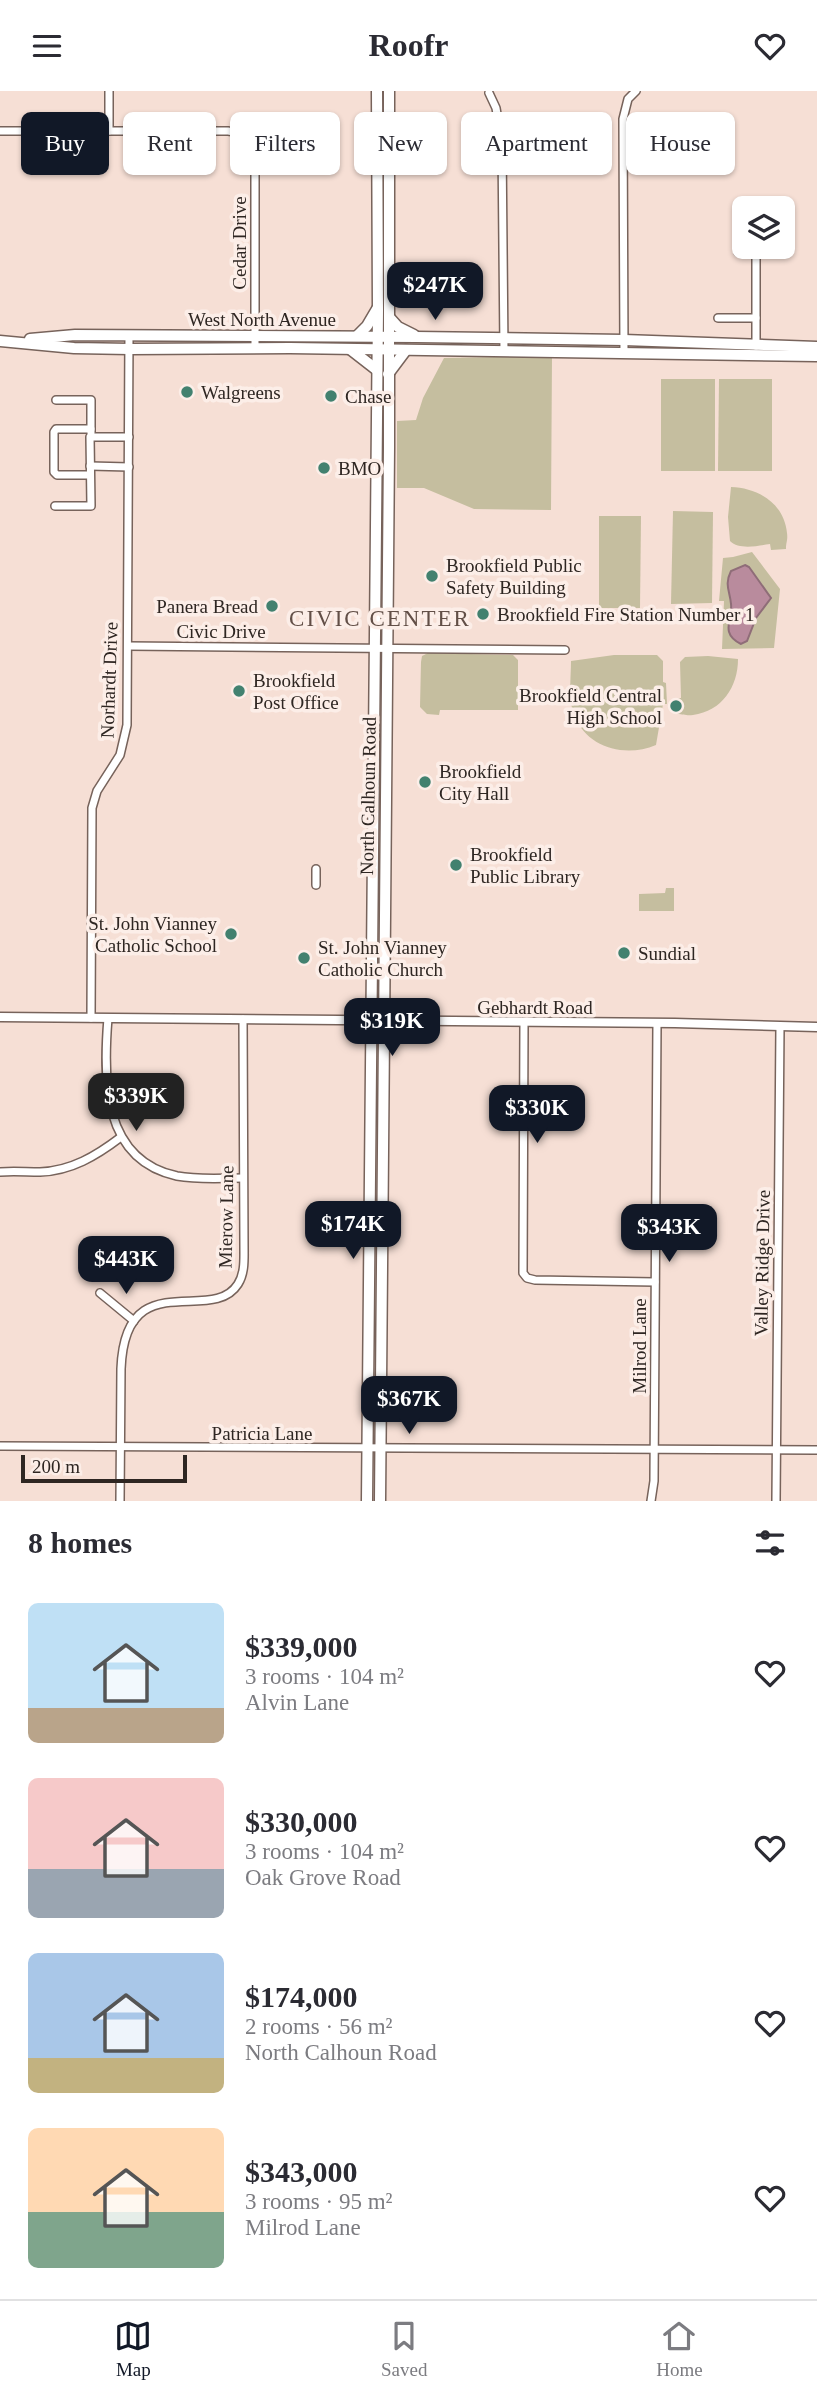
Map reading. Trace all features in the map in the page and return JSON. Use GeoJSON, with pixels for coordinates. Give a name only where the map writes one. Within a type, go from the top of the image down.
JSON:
{"type":"FeatureCollection","features":[{"type":"Feature","properties":{"kind":"main road","name":"North Calhoun Road"},"geometry":{"type":"LineString","coordinates":[[367,1501],[378,309],[377,91]]}},
{"type":"Feature","properties":{"kind":"main road","name":"North Calhoun Road"},"geometry":{"type":"LineString","coordinates":[[380,1501],[389,91]]}},
{"type":"Feature","properties":{"kind":"main road"},"geometry":{"type":"LineString","coordinates":[[357,336],[378,309]]}},
{"type":"Feature","properties":{"kind":"main road"},"geometry":{"type":"LineString","coordinates":[[389,317],[398,327],[416,337]]}},
{"type":"Feature","properties":{"kind":"main road","name":"West North Avenue"},"geometry":{"type":"LineString","coordinates":[[1,341],[75,335],[357,336],[388,350],[817,356]]}},
{"type":"Feature","properties":{"kind":"main road","name":"West North Avenue"},"geometry":{"type":"LineString","coordinates":[[1,341],[75,348],[350,349],[377,343],[389,336],[817,347]]}},
{"type":"Feature","properties":{"kind":"main road"},"geometry":{"type":"LineString","coordinates":[[290,348],[326,343],[377,343]]}},
{"type":"Feature","properties":{"kind":"main road"},"geometry":{"type":"LineString","coordinates":[[350,349],[377,370]]}},
{"type":"Feature","properties":{"kind":"main road"},"geometry":{"type":"LineString","coordinates":[[388,374],[405,350]]}},
{"type":"Feature","properties":{"kind":"main road"},"geometry":{"type":"LineString","coordinates":[[371,946],[377,965],[377,1015],[383,1022]]}},
{"type":"Feature","properties":{"kind":"main road"},"geometry":{"type":"LineString","coordinates":[[371,1021],[377,1025],[377,1078],[383,1116]]}},
{"type":"Feature","properties":{"kind":"street"},"geometry":{"type":"LineString","coordinates":[[109,91],[109,112]]}},
{"type":"Feature","properties":{"kind":"street"},"geometry":{"type":"LineString","coordinates":[[624,353],[623,119],[628,99],[636,91]]}},
{"type":"Feature","properties":{"kind":"street"},"geometry":{"type":"LineString","coordinates":[[489,93],[496,109],[502,144],[504,351]]}},
{"type":"Feature","properties":{"kind":"street"},"geometry":{"type":"LineString","coordinates":[[0,131],[21,131]]}},
{"type":"Feature","properties":{"kind":"street","name":"Cedar Drive"},"geometry":{"type":"LineString","coordinates":[[109,131],[228,131],[240,133],[249,139],[254,148],[255,159],[256,348]]}},
{"type":"Feature","properties":{"kind":"street"},"geometry":{"type":"LineString","coordinates":[[756,259],[757,346]]}},
{"type":"Feature","properties":{"kind":"street"},"geometry":{"type":"LineString","coordinates":[[718,318],[756,318]]}},
{"type":"Feature","properties":{"kind":"street","name":"Norhardt Drive"},"geometry":{"type":"LineString","coordinates":[[91,1018],[92,808],[97,790],[120,755],[124,742],[128,646],[130,335]]}},
{"type":"Feature","properties":{"kind":"street"},"geometry":{"type":"LineString","coordinates":[[55,506],[91,506],[92,481],[91,400],[56,400]]}},
{"type":"Feature","properties":{"kind":"street"},"geometry":{"type":"LineString","coordinates":[[129,437],[56,429],[54,473],[57,475],[129,467]]}},
{"type":"Feature","properties":{"kind":"street","name":"Civic Drive"},"geometry":{"type":"LineString","coordinates":[[128,646],[565,650]]}},
{"type":"Feature","properties":{"kind":"street"},"geometry":{"type":"LineString","coordinates":[[316,869],[316,885]]}},
{"type":"Feature","properties":{"kind":"street","name":"Gebhardt Road"},"geometry":{"type":"LineString","coordinates":[[0,1017],[817,1027]]}},
{"type":"Feature","properties":{"kind":"street"},"geometry":{"type":"LineString","coordinates":[[108,1018],[107,1097],[113,1121],[121,1137],[142,1159],[169,1174],[190,1178],[243,1178]]}},
{"type":"Feature","properties":{"kind":"street","name":"Mierow Lane"},"geometry":{"type":"LineString","coordinates":[[134,1321],[155,1305],[172,1301],[221,1298],[238,1285],[244,1259],[243,1020]]}},
{"type":"Feature","properties":{"kind":"street"},"geometry":{"type":"LineString","coordinates":[[524,1022],[524,1275],[541,1280],[655,1282]]}},
{"type":"Feature","properties":{"kind":"street","name":"Milrod Lane"},"geometry":{"type":"LineString","coordinates":[[651,1501],[654,1481],[657,1023]]}},
{"type":"Feature","properties":{"kind":"street","name":"Valley Ridge Drive"},"geometry":{"type":"LineString","coordinates":[[776,1501],[780,1026]]}},
{"type":"Feature","properties":{"kind":"street"},"geometry":{"type":"LineString","coordinates":[[0,1172],[42,1172],[71,1167],[121,1137]]}},
{"type":"Feature","properties":{"kind":"street"},"geometry":{"type":"LineString","coordinates":[[100,1293],[134,1321],[127,1333],[121,1355],[120,1501]]}},
{"type":"Feature","properties":{"kind":"street","name":"Patricia Lane"},"geometry":{"type":"LineString","coordinates":[[0,1447],[817,1450]]}},
{"type":"Feature","properties":{"kind":"shaded area"},"geometry":{"type":"Polygon","coordinates":[[[552,356],[551,510],[474,509],[424,488],[397,488],[397,421],[416,420],[423,398],[444,358],[552,356]]]}},
{"type":"Feature","properties":{"kind":"shaded area"},"geometry":{"type":"Polygon","coordinates":[[[661,379],[715,379],[715,471],[661,471],[661,379]]]}},
{"type":"Feature","properties":{"kind":"shaded area"},"geometry":{"type":"Polygon","coordinates":[[[719,379],[772,379],[772,471],[718,471],[719,379]]]}},
{"type":"Feature","properties":{"kind":"shaded area"},"geometry":{"type":"Polygon","coordinates":[[[731,487],[751,490],[775,506],[785,522],[786,549],[771,550],[770,544],[743,546],[730,541],[728,517],[731,487]]]}},
{"type":"Feature","properties":{"kind":"shaded area"},"geometry":{"type":"Polygon","coordinates":[[[673,511],[713,512],[712,603],[671,604],[673,511]]]}},
{"type":"Feature","properties":{"kind":"shaded area"},"geometry":{"type":"Polygon","coordinates":[[[599,516],[641,516],[640,608],[599,608],[599,516]]]}},
{"type":"Feature","properties":{"kind":"shaded area"},"geometry":{"type":"Polygon","coordinates":[[[752,552],[780,589],[774,648],[722,649],[724,601],[719,601],[723,558],[752,552]]]}},
{"type":"Feature","properties":{"kind":"shaded area"},"geometry":{"type":"Polygon","coordinates":[[[745,565],[771,598],[756,618],[747,641],[741,644],[730,635],[728,625],[731,604],[728,584],[731,571],[745,565]]]}},
{"type":"Feature","properties":{"kind":"shaded area"},"geometry":{"type":"Polygon","coordinates":[[[428,653],[513,655],[518,660],[518,710],[440,710],[439,715],[427,714],[420,707],[421,662],[422,656],[428,653]]]}},
{"type":"Feature","properties":{"kind":"shaded area"},"geometry":{"type":"Polygon","coordinates":[[[614,655],[657,655],[663,661],[667,704],[663,704],[656,745],[632,750],[608,747],[588,735],[574,715],[570,695],[571,661],[614,655]]]}},
{"type":"Feature","properties":{"kind":"shaded area"},"geometry":{"type":"Polygon","coordinates":[[[685,657],[738,659],[731,688],[712,709],[693,715],[677,714],[675,698],[681,698],[680,662],[685,657]]]}},
{"type":"Feature","properties":{"kind":"shaded area"},"geometry":{"type":"Polygon","coordinates":[[[666,888],[674,888],[674,911],[639,911],[639,894],[665,893],[666,888]]]}},
{"type":"Feature","properties":{"kind":"place","name":"Walgreens"},"geometry":{"type":"Point","coordinates":[187,392]}},
{"type":"Feature","properties":{"kind":"place","name":"Chase"},"geometry":{"type":"Point","coordinates":[331,396]}},
{"type":"Feature","properties":{"kind":"place","name":"BMO"},"geometry":{"type":"Point","coordinates":[324,468]}},
{"type":"Feature","properties":{"kind":"place","name":"Brookfield Public Safety Building"},"geometry":{"type":"Point","coordinates":[432,576]}},
{"type":"Feature","properties":{"kind":"place","name":"Panera Bread"},"geometry":{"type":"Point","coordinates":[272,606]}},
{"type":"Feature","properties":{"kind":"place","name":"Brookfield Fire Station Number 1"},"geometry":{"type":"Point","coordinates":[483,614]}},
{"type":"Feature","properties":{"kind":"place","name":"Brookfield Post Office"},"geometry":{"type":"Point","coordinates":[239,691]}},
{"type":"Feature","properties":{"kind":"place","name":"Brookfield Central High School"},"geometry":{"type":"Point","coordinates":[676,706]}},
{"type":"Feature","properties":{"kind":"place","name":"Brookfield City Hall"},"geometry":{"type":"Point","coordinates":[425,782]}},
{"type":"Feature","properties":{"kind":"place","name":"Brookfield Public Library"},"geometry":{"type":"Point","coordinates":[456,865]}},
{"type":"Feature","properties":{"kind":"place","name":"St. John Vianney Catholic School"},"geometry":{"type":"Point","coordinates":[231,934]}},
{"type":"Feature","properties":{"kind":"place","name":"Sundial"},"geometry":{"type":"Point","coordinates":[624,953]}},
{"type":"Feature","properties":{"kind":"place","name":"St. John Vianney Catholic Church"},"geometry":{"type":"Point","coordinates":[304,958]}},
{"type":"Feature","properties":{"kind":"district","name":"CIVIC CENTER"},"geometry":{"type":"Point","coordinates":[380,618]}}]}
